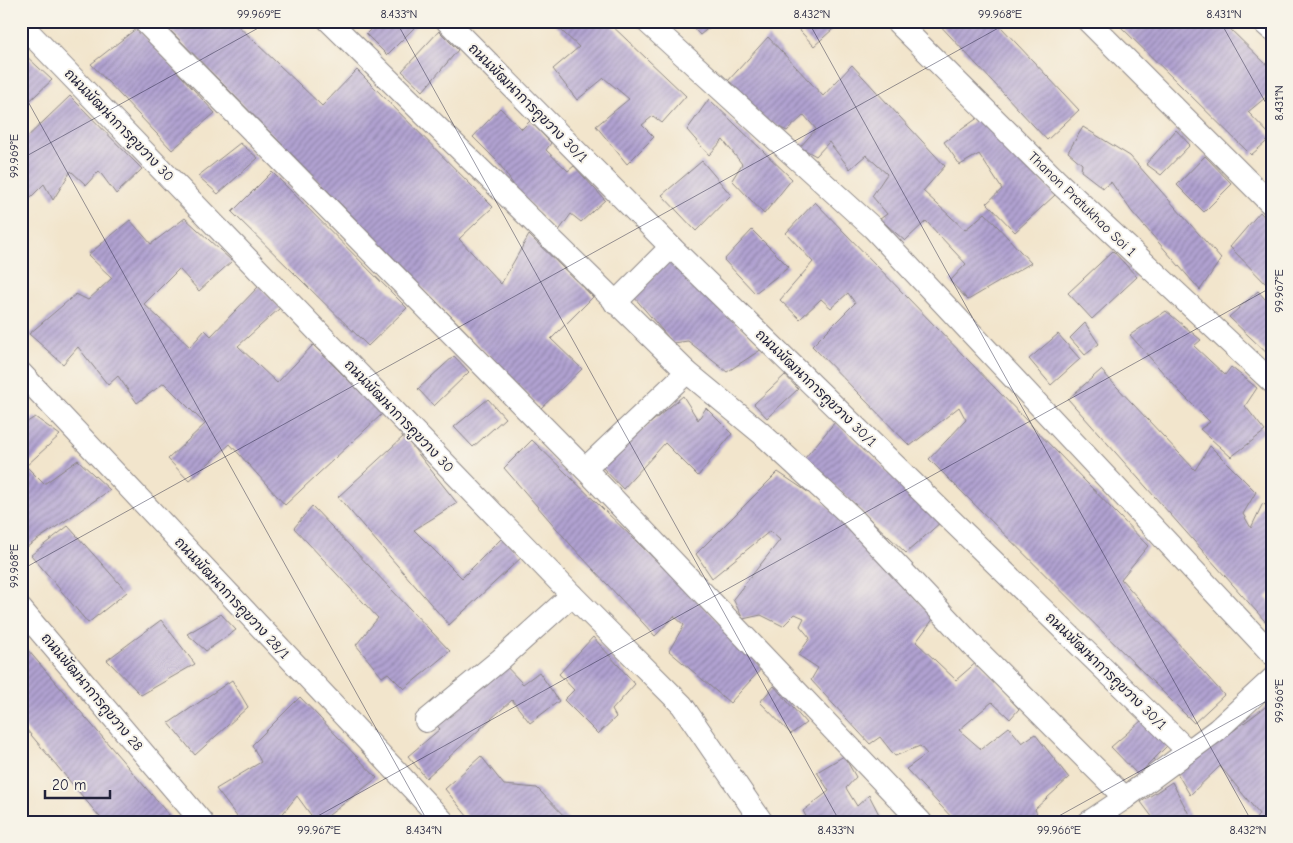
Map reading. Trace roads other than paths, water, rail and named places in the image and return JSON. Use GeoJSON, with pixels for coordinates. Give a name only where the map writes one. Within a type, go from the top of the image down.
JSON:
{"type":"FeatureCollection","features":[{"type":"Feature","properties":{"kind":"street"},"geometry":{"type":"LineString","coordinates":[[144,21],[585,469],[921,822]]}},
{"type":"Feature","properties":{"kind":"street"},"geometry":{"type":"LineString","coordinates":[[329,21],[687,372],[760,433],[852,517],[974,647],[1125,798]]}},
{"type":"Feature","properties":{"kind":"street","name":"ถนนพัฒนาการคูขวาง 30/1"},"geometry":{"type":"LineString","coordinates":[[447,21],[671,247],[1188,751]]}},
{"type":"Feature","properties":{"kind":"street"},"geometry":{"type":"LineString","coordinates":[[646,21],[873,228],[1272,654]]}},
{"type":"Feature","properties":{"kind":"street","name":"Thanon Pratukhao Soi 1"},"geometry":{"type":"LineString","coordinates":[[896,21],[1057,181],[1272,382]]}},
{"type":"Feature","properties":{"kind":"street"},"geometry":{"type":"LineString","coordinates":[[1088,21],[1272,205]]}},
{"type":"Feature","properties":{"kind":"street"},"geometry":{"type":"LineString","coordinates":[[1262,21],[1272,30]]}},
{"type":"Feature","properties":{"kind":"street","name":"ถนนพัฒนาการคูขวาง 30"},"geometry":{"type":"LineString","coordinates":[[21,24],[572,595],[682,705],[762,822]]}},
{"type":"Feature","properties":{"kind":"street"},"geometry":{"type":"LineString","coordinates":[[615,303],[671,247]]}},
{"type":"Feature","properties":{"kind":"street"},"geometry":{"type":"LineString","coordinates":[[585,469],[687,372]]}},
{"type":"Feature","properties":{"kind":"street","name":"ถนนพัฒนาการคูขวาง 28/1"},"geometry":{"type":"LineString","coordinates":[[21,373],[444,822]]}},
{"type":"Feature","properties":{"kind":"street"},"geometry":{"type":"LineString","coordinates":[[426,721],[501,659],[572,595]]}},
{"type":"Feature","properties":{"kind":"street","name":"ถนนพัฒนาการคูขวาง 28"},"geometry":{"type":"LineString","coordinates":[[21,609],[202,822]]}},
{"type":"Feature","properties":{"kind":"street"},"geometry":{"type":"LineString","coordinates":[[1089,822],[1125,798],[1217,730],[1272,679]]}}]}
